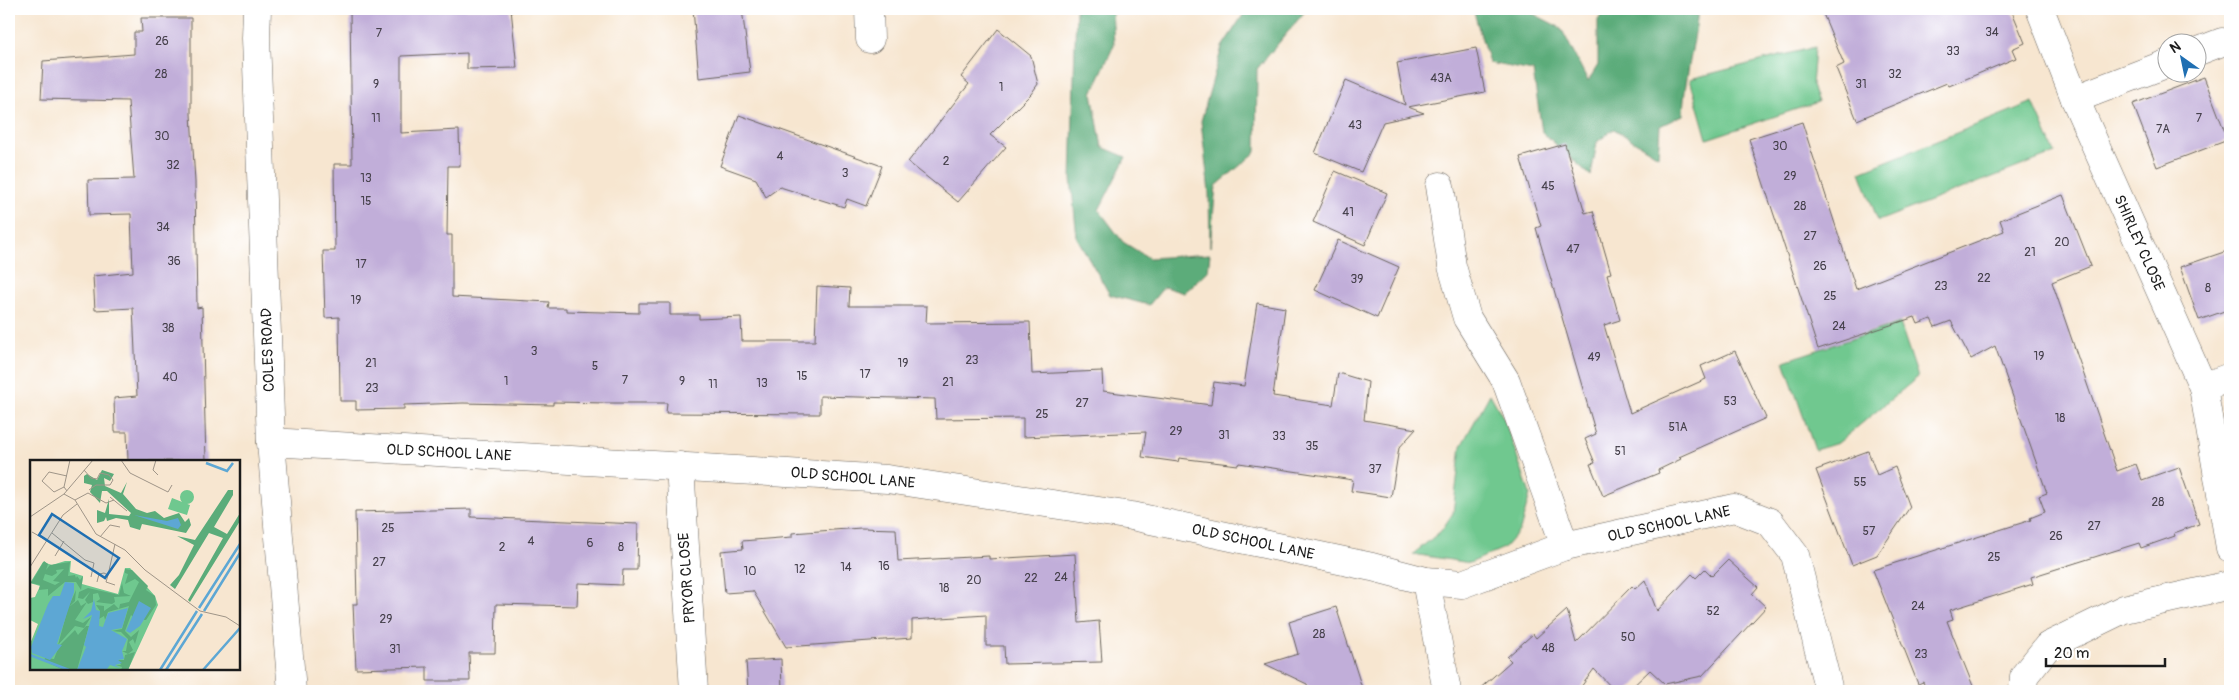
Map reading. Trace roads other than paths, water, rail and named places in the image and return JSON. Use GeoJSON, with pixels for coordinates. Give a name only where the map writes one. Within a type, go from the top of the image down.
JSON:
{"type":"FeatureCollection","features":[{"type":"Feature","properties":{"kind":"street","name":"COLES ROAD"},"geometry":{"type":"LineString","coordinates":[[257,9],[256,38],[271,442],[287,690]]}},
{"type":"Feature","properties":{"kind":"street"},"geometry":{"type":"LineString","coordinates":[[869,9],[870,39]]}},
{"type":"Feature","properties":{"kind":"street","name":"SHIRLEY CLOSE"},"geometry":{"type":"LineString","coordinates":[[2040,9],[2075,99],[2203,387],[2230,548]]}},
{"type":"Feature","properties":{"kind":"street"},"geometry":{"type":"LineString","coordinates":[[2206,48],[2222,42]]}},
{"type":"Feature","properties":{"kind":"street"},"geometry":{"type":"LineString","coordinates":[[2075,99],[2156,68]]}},
{"type":"Feature","properties":{"kind":"street"},"geometry":{"type":"LineString","coordinates":[[1440,186],[1452,266],[1467,318],[1506,381],[1565,546]]}},
{"type":"Feature","properties":{"kind":"street"},"geometry":{"type":"LineString","coordinates":[[2203,387],[2230,377]]}},
{"type":"Feature","properties":{"kind":"street","name":"OLD SCHOOL LANE"},"geometry":{"type":"LineString","coordinates":[[271,442],[887,479],[1132,516],[1363,565],[1426,581],[1462,584],[1565,546],[1734,508],[1770,522],[1795,555],[1829,691]]}},
{"type":"Feature","properties":{"kind":"street","name":"PRYOR CLOSE"},"geometry":{"type":"LineString","coordinates":[[680,466],[694,691]]}},
{"type":"Feature","properties":{"kind":"street"},"geometry":{"type":"LineString","coordinates":[[1426,581],[1447,691]]}},
{"type":"Feature","properties":{"kind":"street"},"geometry":{"type":"LineString","coordinates":[[2023,691],[2024,676],[2048,646],[2124,610],[2230,585]]}}]}
